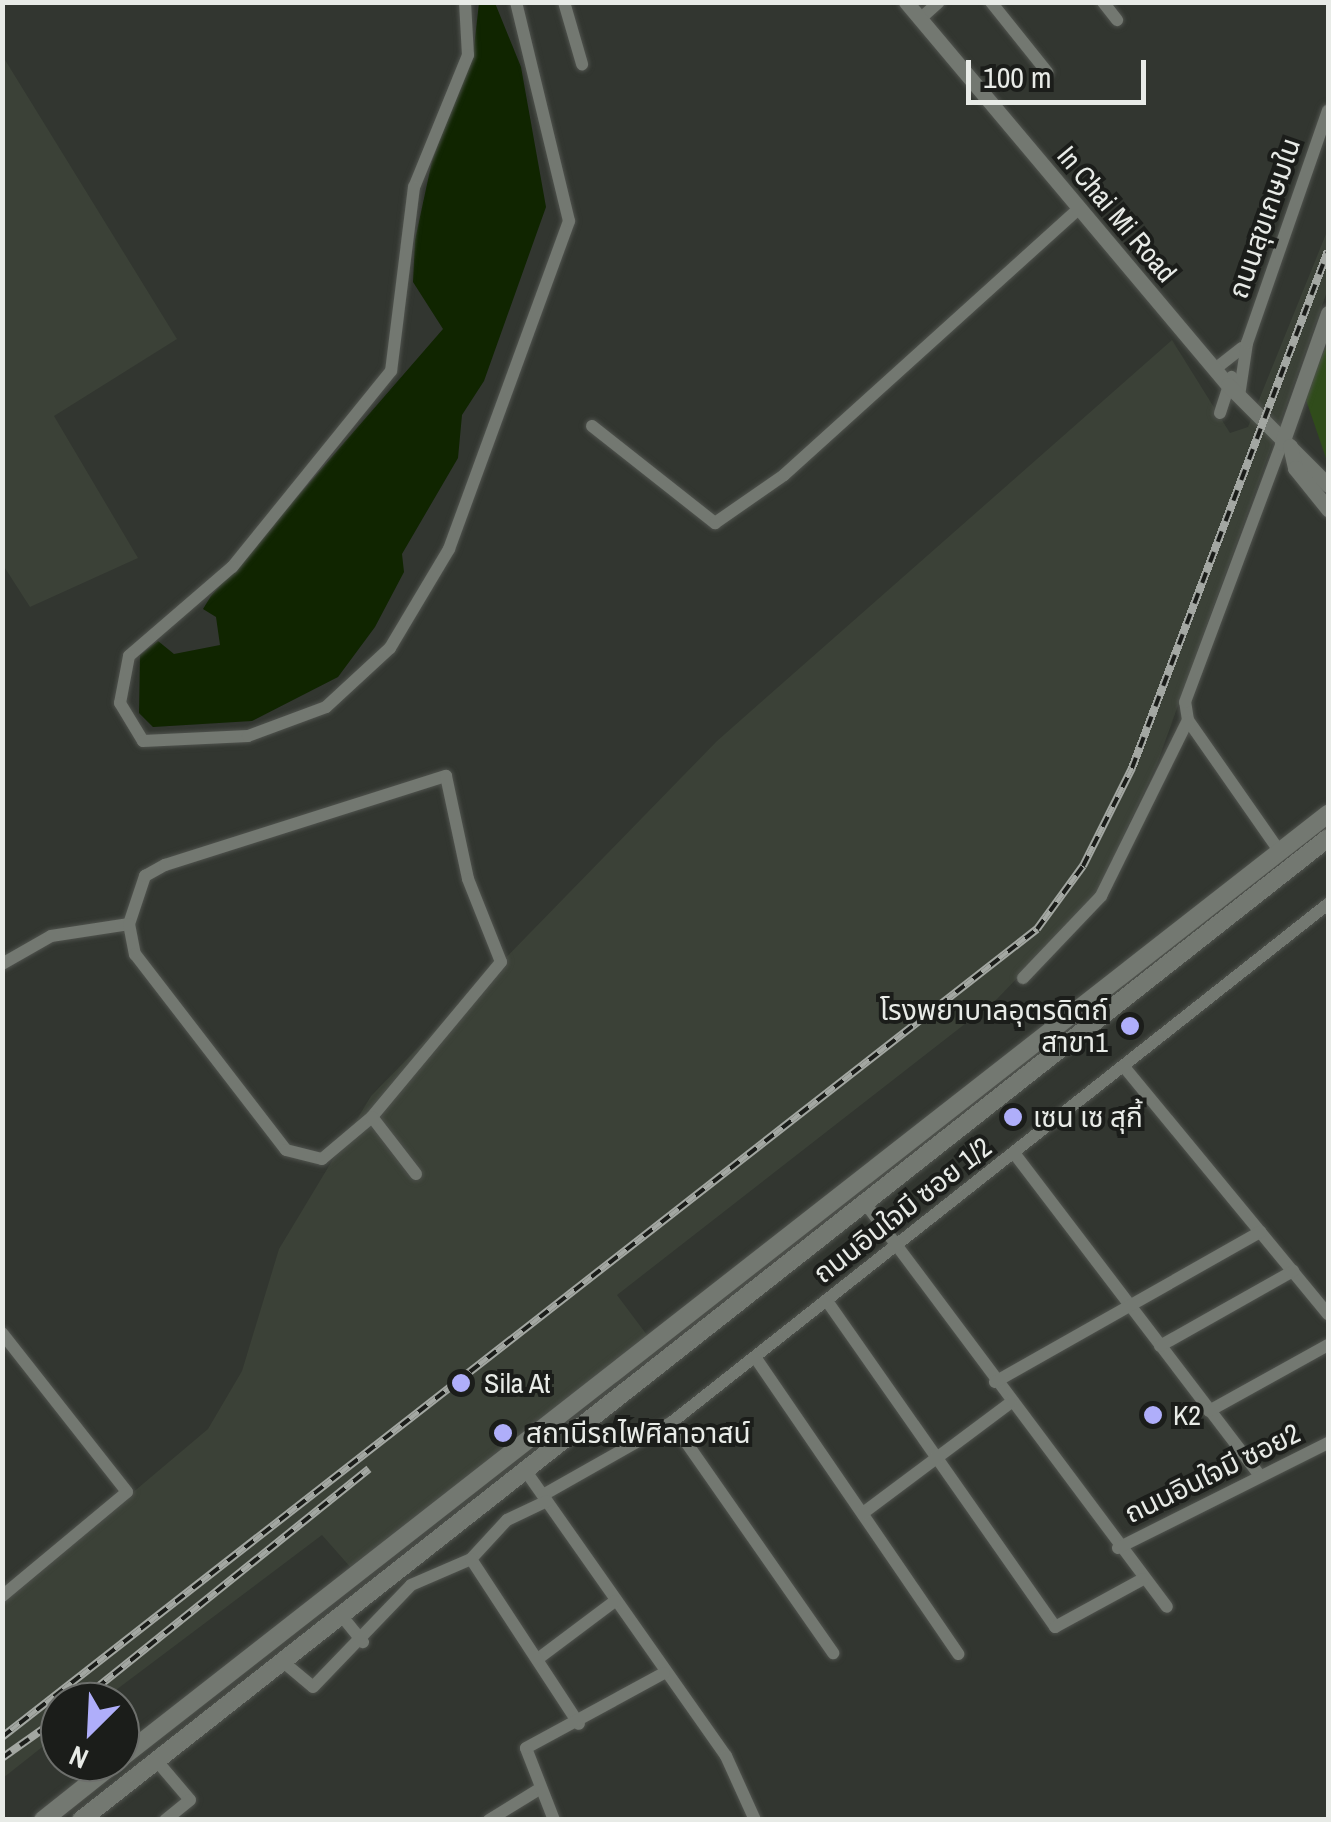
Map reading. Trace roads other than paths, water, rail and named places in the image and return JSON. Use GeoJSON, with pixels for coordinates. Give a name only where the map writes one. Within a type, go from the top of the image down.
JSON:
{"type":"FeatureCollection","features":[{"type":"Feature","properties":{"kind":"main road"},"geometry":{"type":"LineString","coordinates":[[140,1743],[1328,814]]}},
{"type":"Feature","properties":{"kind":"main road"},"geometry":{"type":"LineString","coordinates":[[80,1820],[1328,838]]}},
{"type":"Feature","properties":{"kind":"main road"},"geometry":{"type":"LineString","coordinates":[[623,1366],[636,1384]]}},
{"type":"Feature","properties":{"kind":"main road"},"geometry":{"type":"LineString","coordinates":[[42,1820],[90,1782]]}},
{"type":"Feature","properties":{"kind":"street"},"geometry":{"type":"LineString","coordinates":[[464,2],[468,55],[414,188],[392,371],[232,568],[129,656],[120,703],[142,741],[248,736],[326,707],[390,648],[449,549],[569,221],[516,2]]}},
{"type":"Feature","properties":{"kind":"street"},"geometry":{"type":"LineString","coordinates":[[564,2],[582,64]]}},
{"type":"Feature","properties":{"kind":"street","name":"In Chai Mi Road"},"geometry":{"type":"LineString","coordinates":[[906,2],[1233,390],[1328,486]]}},
{"type":"Feature","properties":{"kind":"street"},"geometry":{"type":"LineString","coordinates":[[920,19],[939,2]]}},
{"type":"Feature","properties":{"kind":"street"},"geometry":{"type":"LineString","coordinates":[[991,2],[1047,72]]}},
{"type":"Feature","properties":{"kind":"street"},"geometry":{"type":"LineString","coordinates":[[1103,2],[1117,20]]}},
{"type":"Feature","properties":{"kind":"street","name":"ถนนสุขเกษมใน"},"geometry":{"type":"LineString","coordinates":[[1220,412],[1233,390],[1328,111]]}},
{"type":"Feature","properties":{"kind":"street"},"geometry":{"type":"LineString","coordinates":[[592,426],[716,523],[784,475],[1080,208]]}},
{"type":"Feature","properties":{"kind":"street"},"geometry":{"type":"LineString","coordinates":[[1024,978],[1101,896],[1188,720],[1196,667],[1287,448],[1290,420],[1328,313]]}},
{"type":"Feature","properties":{"kind":"street","name":"ถนนสุขเกษมใน"},"geometry":{"type":"LineString","coordinates":[[1215,369],[1247,343]]}},
{"type":"Feature","properties":{"kind":"street"},"geometry":{"type":"LineString","coordinates":[[1267,428],[1290,420]]}},
{"type":"Feature","properties":{"kind":"street","name":"In Chai Mi Road"},"geometry":{"type":"LineString","coordinates":[[1287,448],[1328,509]]}},
{"type":"Feature","properties":{"kind":"street"},"geometry":{"type":"LineString","coordinates":[[1188,720],[1280,852]]}},
{"type":"Feature","properties":{"kind":"street"},"geometry":{"type":"LineString","coordinates":[[446,776],[468,879],[501,962],[372,1116],[322,1159],[286,1150],[135,954],[129,924],[145,876],[165,864],[446,776]]}},
{"type":"Feature","properties":{"kind":"street","name":"ถนนอินใจมี ซอย 1/2"},"geometry":{"type":"LineString","coordinates":[[507,1520],[672,1422],[1328,904]]}},
{"type":"Feature","properties":{"kind":"street"},"geometry":{"type":"LineString","coordinates":[[2,964],[51,936],[129,924]]}},
{"type":"Feature","properties":{"kind":"street"},"geometry":{"type":"LineString","coordinates":[[1125,1068],[1328,1314]]}},
{"type":"Feature","properties":{"kind":"street"},"geometry":{"type":"LineString","coordinates":[[372,1116],[416,1174]]}},
{"type":"Feature","properties":{"kind":"street"},"geometry":{"type":"LineString","coordinates":[[1014,1153],[1260,1476]]}},
{"type":"Feature","properties":{"kind":"street"},"geometry":{"type":"LineString","coordinates":[[865,1204],[1118,1548],[1167,1607]]}},
{"type":"Feature","properties":{"kind":"street"},"geometry":{"type":"LineString","coordinates":[[995,1382],[1260,1232]]}},
{"type":"Feature","properties":{"kind":"street"},"geometry":{"type":"LineString","coordinates":[[1160,1346],[1293,1270]]}},
{"type":"Feature","properties":{"kind":"street"},"geometry":{"type":"LineString","coordinates":[[827,1301],[934,1461],[1055,1627],[1143,1579]]}},
{"type":"Feature","properties":{"kind":"street"},"geometry":{"type":"LineString","coordinates":[[2,1333],[127,1492],[2,1596]]}},
{"type":"Feature","properties":{"kind":"street"},"geometry":{"type":"LineString","coordinates":[[1210,1411],[1328,1344]]}},
{"type":"Feature","properties":{"kind":"street"},"geometry":{"type":"LineString","coordinates":[[755,1357],[958,1654]]}},
{"type":"Feature","properties":{"kind":"street"},"geometry":{"type":"LineString","coordinates":[[863,1513],[1010,1403]]}},
{"type":"Feature","properties":{"kind":"street"},"geometry":{"type":"LineString","coordinates":[[672,1422],[833,1653]]}},
{"type":"Feature","properties":{"kind":"street","name":"ถนนอินใจมี ซอย2"},"geometry":{"type":"LineString","coordinates":[[1118,1548],[1328,1443]]}},
{"type":"Feature","properties":{"kind":"street"},"geometry":{"type":"LineString","coordinates":[[525,1470],[726,1756],[756,1820]]}},
{"type":"Feature","properties":{"kind":"street"},"geometry":{"type":"LineString","coordinates":[[282,1662],[313,1686],[363,1642],[380,1614],[440,1569],[471,1559],[507,1520],[491,1497]]}},
{"type":"Feature","properties":{"kind":"street"},"geometry":{"type":"LineString","coordinates":[[424,1549],[440,1569]]}},
{"type":"Feature","properties":{"kind":"street"},"geometry":{"type":"LineString","coordinates":[[471,1559],[579,1724]]}},
{"type":"Feature","properties":{"kind":"street"},"geometry":{"type":"LineString","coordinates":[[539,1658],[615,1602]]}},
{"type":"Feature","properties":{"kind":"street"},"geometry":{"type":"LineString","coordinates":[[340,1615],[363,1642]]}},
{"type":"Feature","properties":{"kind":"street"},"geometry":{"type":"LineString","coordinates":[[554,1820],[538,1790],[526,1748],[579,1724],[664,1672]]}},
{"type":"Feature","properties":{"kind":"street"},"geometry":{"type":"LineString","coordinates":[[156,1760],[190,1800],[165,1820]]}},
{"type":"Feature","properties":{"kind":"street"},"geometry":{"type":"LineString","coordinates":[[488,1820],[538,1790]]}},
{"type":"Feature","properties":{"kind":"railway"},"geometry":{"type":"LineString","coordinates":[[2,1737],[1037,929],[1083,866],[1132,768],[1328,251]]}},
{"type":"Feature","properties":{"kind":"railway"},"geometry":{"type":"LineString","coordinates":[[104,1682],[369,1469]]}},
{"type":"Feature","properties":{"kind":"railway"},"geometry":{"type":"LineString","coordinates":[[2,1758],[40,1731]]}},
{"type":"Feature","properties":{"kind":"place","name":"โรงพยาบาลอุตรดิตถ์ สาขา1"},"geometry":{"type":"Point","coordinates":[1130,1026]}},
{"type":"Feature","properties":{"kind":"place","name":"เซน เซ สุกี้"},"geometry":{"type":"Point","coordinates":[1013,1117]}},
{"type":"Feature","properties":{"kind":"place","name":"Sila At"},"geometry":{"type":"Point","coordinates":[461,1383]}},
{"type":"Feature","properties":{"kind":"place","name":"K2"},"geometry":{"type":"Point","coordinates":[1153,1415]}},
{"type":"Feature","properties":{"kind":"place","name":"สถานีรถไฟศิลาอาสน์"},"geometry":{"type":"Point","coordinates":[503,1433]}}]}
